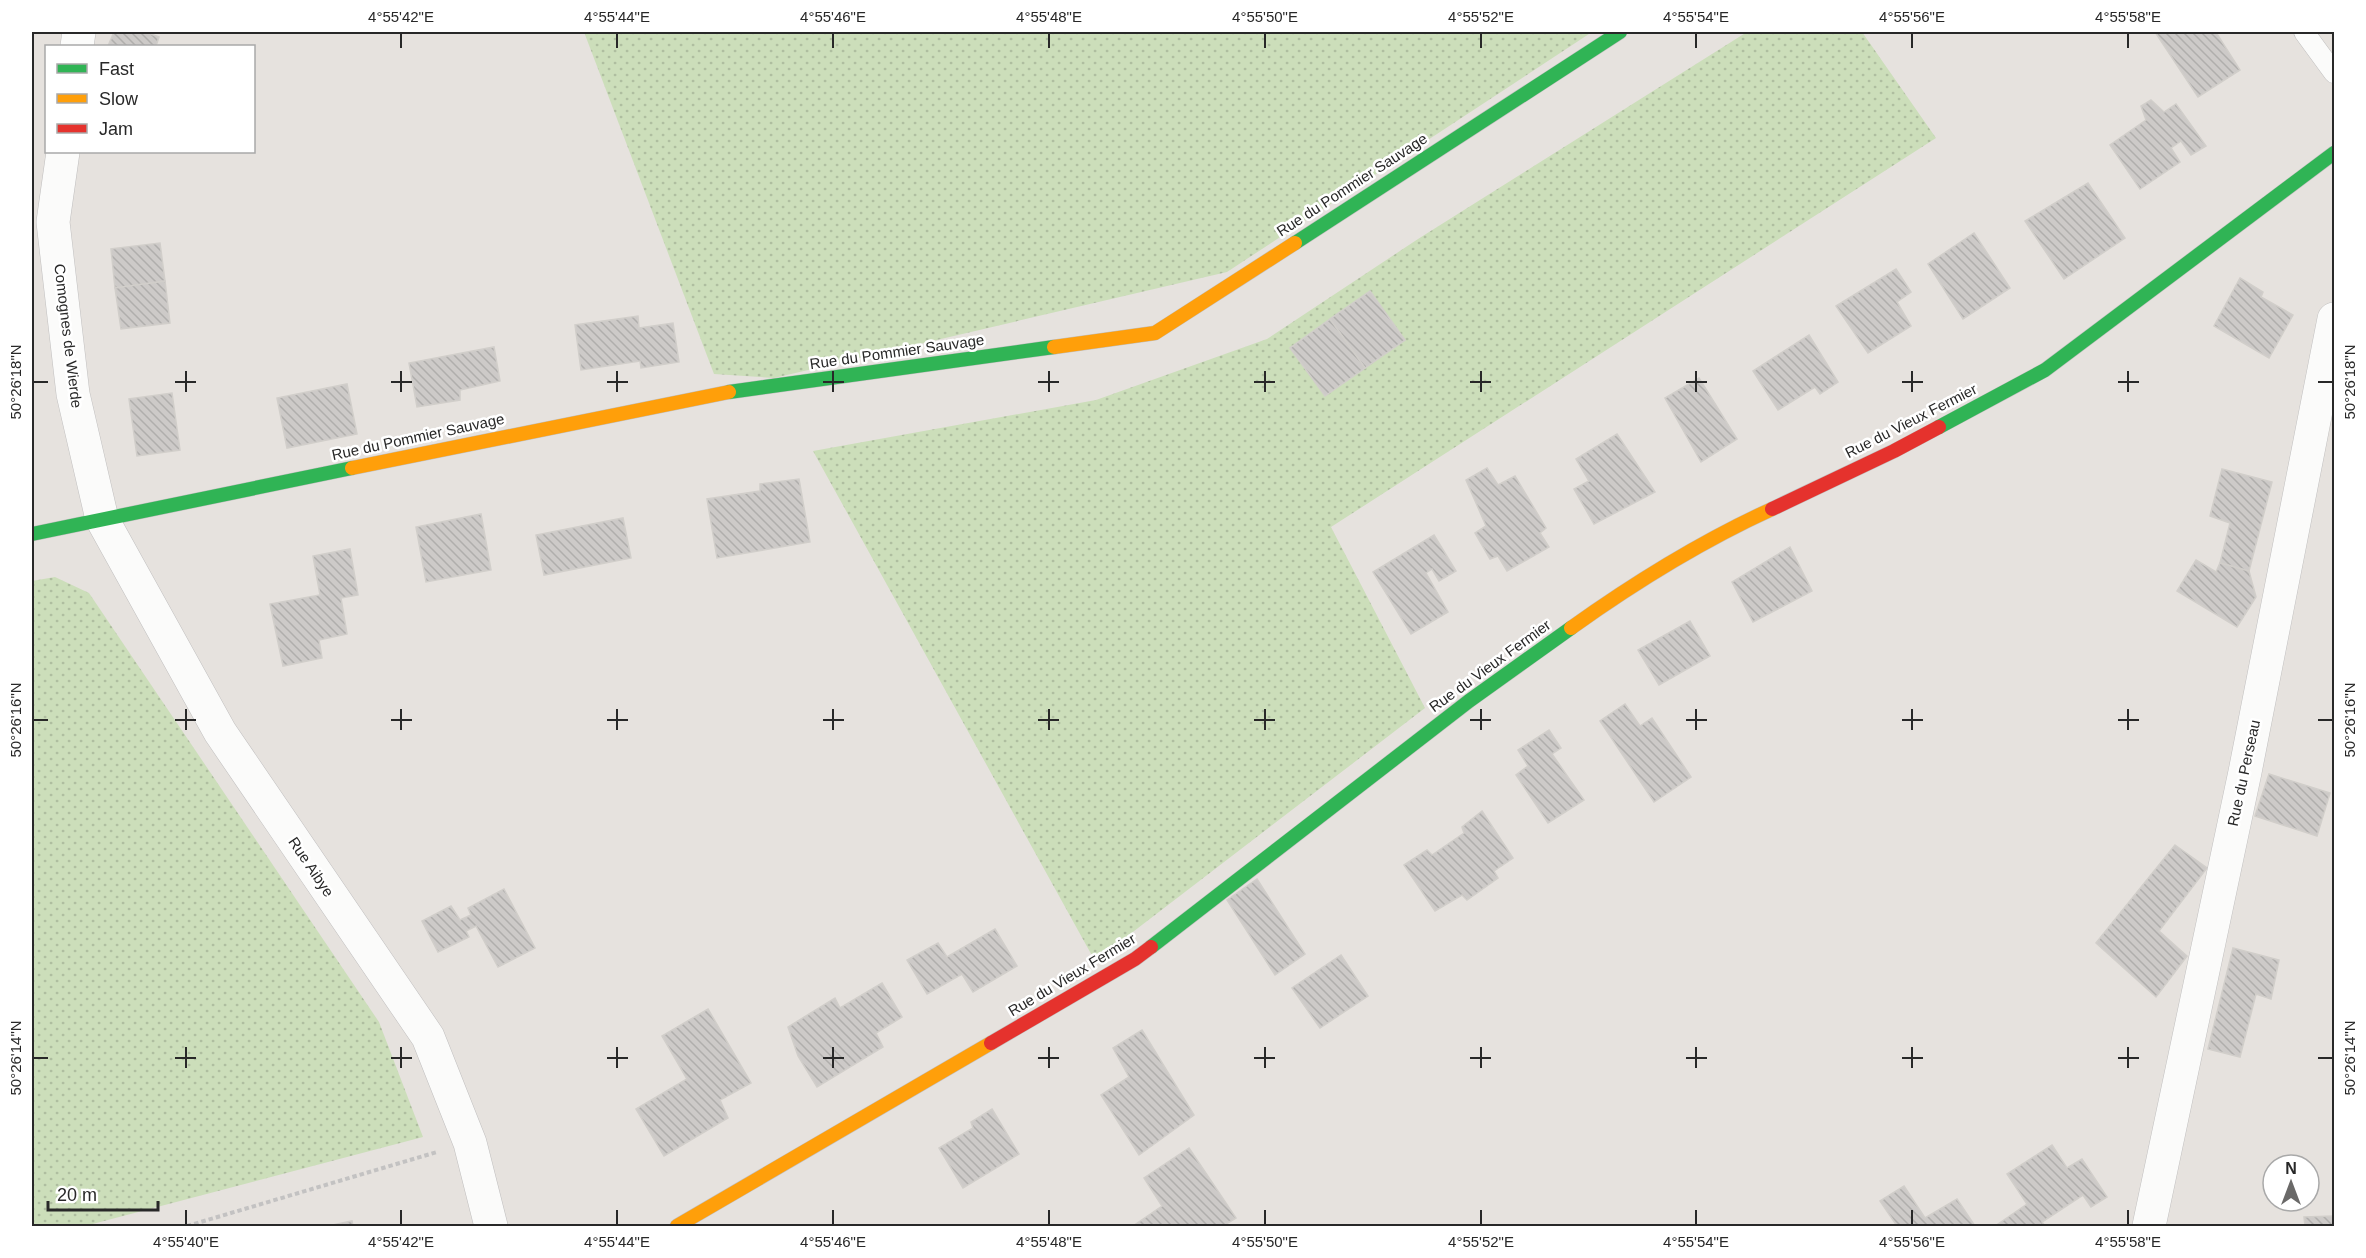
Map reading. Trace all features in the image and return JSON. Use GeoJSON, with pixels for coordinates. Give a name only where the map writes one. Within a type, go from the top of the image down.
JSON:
{"type":"FeatureCollection","features":[{"type":"Feature","properties":{"kind":"street","name":"Rue du Pommier Sauvage"},"geometry":{"type":"LineString","coordinates":[[32,534],[706,395],[1155,333],[1620,32]]}},
{"type":"Feature","properties":{"kind":"street","name":"Comognes de Wierde"},"geometry":{"type":"LineString","coordinates":[[63,153],[53,222],[73,394],[102,519]]}},
{"type":"Feature","properties":{"kind":"street","name":"Rue du Vieux Fermier"},"geometry":{"type":"LineString","coordinates":[[677,1227],[1135,959],[1468,701],[1596,610],[1724,531],[1894,451],[2045,370],[2334,153]]}},
{"type":"Feature","properties":{"kind":"street","name":"Rue du Perseau"},"geometry":{"type":"LineString","coordinates":[[2149,1227],[2247,761],[2334,319]]}},
{"type":"Feature","properties":{"kind":"street","name":"Rue Aibye"},"geometry":{"type":"LineString","coordinates":[[102,519],[219,732],[428,1037],[470,1143],[492,1227]]}},
{"type":"Feature","properties":{"kind":"lane"},"geometry":{"type":"LineString","coordinates":[[2304,32],[2334,73]]}},
{"type":"Feature","properties":{"kind":"path"},"geometry":{"type":"LineString","coordinates":[[187,1227],[470,1143]]}},
{"type":"Feature","properties":{"kind":"green space"},"geometry":{"type":"Polygon","coordinates":[[[584,32],[1592,32],[1227,272],[774,378],[714,374],[584,32]]]}},
{"type":"Feature","properties":{"kind":"green space"},"geometry":{"type":"Polygon","coordinates":[[[1747,32],[1862,32],[1936,138],[1331,527],[1425,708],[1095,961],[813,451],[1096,400],[1267,339],[1418,239],[1747,32]]]}},
{"type":"Feature","properties":{"kind":"green space"},"geometry":{"type":"Polygon","coordinates":[[[55,577],[89,593],[379,1022],[423,1137],[85,1226],[32,1226],[32,581],[55,577]]]}},
{"type":"Feature","properties":{"kind":"building"},"geometry":{"type":"Polygon","coordinates":[[[114,32],[148,32],[159,37],[156,45],[108,45],[114,32]]]}},
{"type":"Feature","properties":{"kind":"building"},"geometry":{"type":"Polygon","coordinates":[[[2155,32],[2220,32],[2217,34],[2240,70],[2198,97],[2155,32]]]}},
{"type":"Feature","properties":{"kind":"building"},"geometry":{"type":"Polygon","coordinates":[[[2151,100],[2164,112],[2176,104],[2206,146],[2191,155],[2181,141],[2171,148],[2180,162],[2140,189],[2110,145],[2146,120],[2141,106],[2151,100]]]}},
{"type":"Feature","properties":{"kind":"building"},"geometry":{"type":"Polygon","coordinates":[[[2088,183],[2125,238],[2064,279],[2025,221],[2088,183]]]}},
{"type":"Feature","properties":{"kind":"building"},"geometry":{"type":"Polygon","coordinates":[[[1974,233],[2010,288],[1963,319],[1928,264],[1974,233]]]}},
{"type":"Feature","properties":{"kind":"building"},"geometry":{"type":"Polygon","coordinates":[[[160,243],[165,281],[115,288],[111,249],[160,243]]]}},
{"type":"Feature","properties":{"kind":"building"},"geometry":{"type":"Polygon","coordinates":[[[1896,269],[1911,292],[1897,302],[1911,326],[1868,353],[1836,306],[1896,269]]]}},
{"type":"Feature","properties":{"kind":"building"},"geometry":{"type":"Polygon","coordinates":[[[2240,278],[2263,292],[2261,297],[2293,315],[2269,358],[2214,326],[2240,278]]]}},
{"type":"Feature","properties":{"kind":"building"},"geometry":{"type":"Polygon","coordinates":[[[165,281],[170,323],[121,329],[115,288],[165,281]]]}},
{"type":"Feature","properties":{"kind":"building"},"geometry":{"type":"Polygon","coordinates":[[[1370,291],[1405,340],[1365,368],[1330,319],[1370,291]]]}},
{"type":"Feature","properties":{"kind":"building"},"geometry":{"type":"Polygon","coordinates":[[[638,316],[639,328],[673,323],[679,362],[641,368],[640,361],[581,370],[575,325],[638,316]]]}},
{"type":"Feature","properties":{"kind":"building"},"geometry":{"type":"Polygon","coordinates":[[[1330,319],[1365,368],[1325,396],[1290,348],[1330,319]]]}},
{"type":"Feature","properties":{"kind":"building"},"geometry":{"type":"Polygon","coordinates":[[[1809,335],[1838,382],[1820,394],[1815,387],[1778,410],[1753,371],[1809,335]]]}},
{"type":"Feature","properties":{"kind":"building"},"geometry":{"type":"Polygon","coordinates":[[[494,347],[500,381],[460,390],[460,400],[417,407],[409,363],[494,347]]]}},
{"type":"Feature","properties":{"kind":"building"},"geometry":{"type":"Polygon","coordinates":[[[1699,378],[1737,439],[1701,462],[1665,398],[1699,378]]]}},
{"type":"Feature","properties":{"kind":"building"},"geometry":{"type":"Polygon","coordinates":[[[347,384],[357,434],[287,448],[277,398],[347,384]]]}},
{"type":"Feature","properties":{"kind":"building"},"geometry":{"type":"Polygon","coordinates":[[[172,393],[180,450],[137,456],[129,399],[172,393]]]}},
{"type":"Feature","properties":{"kind":"building"},"geometry":{"type":"Polygon","coordinates":[[[1617,434],[1655,492],[1594,524],[1574,489],[1589,481],[1576,459],[1617,434]]]}},
{"type":"Feature","properties":{"kind":"building"},"geometry":{"type":"Polygon","coordinates":[[[1487,468],[1498,485],[1515,476],[1546,528],[1540,533],[1549,547],[1507,571],[1498,556],[1490,559],[1475,533],[1486,526],[1466,480],[1487,468]]]}},
{"type":"Feature","properties":{"kind":"building"},"geometry":{"type":"Polygon","coordinates":[[[2222,469],[2272,482],[2249,571],[2220,563],[2230,523],[2210,516],[2222,469]]]}},
{"type":"Feature","properties":{"kind":"building"},"geometry":{"type":"Polygon","coordinates":[[[799,479],[810,542],[717,558],[707,499],[760,491],[760,484],[799,479]]]}},
{"type":"Feature","properties":{"kind":"building"},"geometry":{"type":"Polygon","coordinates":[[[481,514],[491,570],[426,582],[416,527],[481,514]]]}},
{"type":"Feature","properties":{"kind":"building"},"geometry":{"type":"Polygon","coordinates":[[[623,518],[631,558],[544,575],[536,535],[623,518]]]}},
{"type":"Feature","properties":{"kind":"building"},"geometry":{"type":"Polygon","coordinates":[[[1434,535],[1456,571],[1439,581],[1432,569],[1426,573],[1448,612],[1411,634],[1373,572],[1434,535]]]}},
{"type":"Feature","properties":{"kind":"building"},"geometry":{"type":"Polygon","coordinates":[[[1790,547],[1812,591],[1753,622],[1732,582],[1790,547]]]}},
{"type":"Feature","properties":{"kind":"building"},"geometry":{"type":"Polygon","coordinates":[[[350,549],[358,595],[341,598],[347,634],[319,640],[322,658],[283,666],[270,604],[320,595],[313,556],[350,549]]]}},
{"type":"Feature","properties":{"kind":"building"},"geometry":{"type":"Polygon","coordinates":[[[2196,560],[2216,572],[2220,563],[2249,571],[2256,597],[2237,627],[2177,591],[2196,560]]]}},
{"type":"Feature","properties":{"kind":"building"},"geometry":{"type":"Polygon","coordinates":[[[1690,621],[1710,656],[1659,685],[1638,650],[1690,621]]]}},
{"type":"Feature","properties":{"kind":"building"},"geometry":{"type":"Polygon","coordinates":[[[1625,704],[1640,726],[1652,718],[1691,777],[1654,802],[1600,721],[1625,704]]]}},
{"type":"Feature","properties":{"kind":"building"},"geometry":{"type":"Polygon","coordinates":[[[1549,730],[1561,748],[1552,754],[1584,800],[1548,823],[1516,775],[1528,766],[1518,750],[1549,730]]]}},
{"type":"Feature","properties":{"kind":"building"},"geometry":{"type":"Polygon","coordinates":[[[2269,774],[2330,793],[2317,836],[2255,816],[2269,774]]]}},
{"type":"Feature","properties":{"kind":"building"},"geometry":{"type":"Polygon","coordinates":[[[1482,811],[1513,858],[1494,871],[1498,878],[1467,900],[1462,895],[1435,911],[1404,865],[1427,850],[1432,855],[1464,833],[1462,827],[1482,811]]]}},
{"type":"Feature","properties":{"kind":"building"},"geometry":{"type":"Polygon","coordinates":[[[2175,845],[2207,868],[2159,931],[2187,956],[2156,997],[2096,943],[2175,845]]]}},
{"type":"Feature","properties":{"kind":"building"},"geometry":{"type":"Polygon","coordinates":[[[1257,879],[1305,954],[1275,975],[1227,900],[1257,879]]]}},
{"type":"Feature","properties":{"kind":"building"},"geometry":{"type":"Polygon","coordinates":[[[504,889],[535,948],[498,967],[476,926],[466,931],[469,937],[438,952],[422,921],[451,906],[460,920],[471,915],[468,908],[504,889]]]}},
{"type":"Feature","properties":{"kind":"building"},"geometry":{"type":"Polygon","coordinates":[[[995,929],[1017,966],[973,992],[962,974],[927,994],[907,960],[938,943],[947,957],[995,929]]]}},
{"type":"Feature","properties":{"kind":"building"},"geometry":{"type":"Polygon","coordinates":[[[2233,948],[2279,960],[2271,999],[2256,994],[2240,1057],[2208,1049],[2233,948]]]}},
{"type":"Feature","properties":{"kind":"building"},"geometry":{"type":"Polygon","coordinates":[[[1341,955],[1368,996],[1320,1028],[1292,988],[1341,955]]]}},
{"type":"Feature","properties":{"kind":"building"},"geometry":{"type":"Polygon","coordinates":[[[882,983],[902,1017],[876,1033],[883,1047],[817,1087],[798,1056],[788,1027],[835,998],[840,1008],[882,983]]]}},
{"type":"Feature","properties":{"kind":"building"},"geometry":{"type":"Polygon","coordinates":[[[708,1009],[751,1083],[720,1100],[728,1118],[664,1156],[636,1109],[687,1079],[662,1036],[708,1009]]]}},
{"type":"Feature","properties":{"kind":"building"},"geometry":{"type":"Polygon","coordinates":[[[1142,1030],[1194,1115],[1139,1155],[1101,1095],[1129,1077],[1113,1048],[1142,1030]]]}},
{"type":"Feature","properties":{"kind":"building"},"geometry":{"type":"Polygon","coordinates":[[[992,1109],[1019,1154],[963,1188],[939,1148],[973,1128],[971,1122],[992,1109]]]}},
{"type":"Feature","properties":{"kind":"building"},"geometry":{"type":"Polygon","coordinates":[[[2052,1145],[2067,1168],[2082,1159],[2107,1197],[2091,1207],[2083,1195],[2042,1222],[2045,1226],[2000,1226],[1998,1224],[2027,1204],[2007,1174],[2052,1145]]]}},
{"type":"Feature","properties":{"kind":"building"},"geometry":{"type":"Polygon","coordinates":[[[1189,1148],[1236,1218],[1223,1226],[1133,1226],[1162,1206],[1144,1178],[1189,1148]]]}},
{"type":"Feature","properties":{"kind":"building"},"geometry":{"type":"Polygon","coordinates":[[[1904,1186],[1925,1218],[1957,1199],[1975,1226],[1897,1226],[1880,1201],[1904,1186]]]}},
{"type":"Feature","properties":{"kind":"building"},"geometry":{"type":"Polygon","coordinates":[[[2334,1216],[2334,1226],[2305,1226],[2304,1217],[2334,1216]]]}},
{"type":"Feature","properties":{"kind":"building"},"geometry":{"type":"Polygon","coordinates":[[[352,1221],[353,1226],[328,1226],[352,1221]]]}},
{"type":"Feature","properties":{"kind":"traffic: fast"},"geometry":{"type":"LineString","coordinates":[[1295,243],[1620,32]]}},
{"type":"Feature","properties":{"kind":"traffic: fast"},"geometry":{"type":"LineString","coordinates":[[1939,427],[2045,370],[2334,153]]}},
{"type":"Feature","properties":{"kind":"traffic: fast"},"geometry":{"type":"LineString","coordinates":[[729,392],[1054,347]]}},
{"type":"Feature","properties":{"kind":"traffic: fast"},"geometry":{"type":"LineString","coordinates":[[32,534],[352,468]]}},
{"type":"Feature","properties":{"kind":"traffic: fast"},"geometry":{"type":"LineString","coordinates":[[1151,947],[1469,701],[1571,628]]}},
{"type":"Feature","properties":{"kind":"traffic: slow"},"geometry":{"type":"LineString","coordinates":[[1054,347],[1155,333],[1295,243]]}},
{"type":"Feature","properties":{"kind":"traffic: slow"},"geometry":{"type":"LineString","coordinates":[[352,468],[729,392]]}},
{"type":"Feature","properties":{"kind":"traffic: slow"},"geometry":{"type":"LineString","coordinates":[[1571,628],[1669,564],[1772,509]]}},
{"type":"Feature","properties":{"kind":"traffic: slow"},"geometry":{"type":"LineString","coordinates":[[677,1226],[991,1043]]}},
{"type":"Feature","properties":{"kind":"traffic: jam"},"geometry":{"type":"LineString","coordinates":[[1772,509],[1939,427]]}},
{"type":"Feature","properties":{"kind":"traffic: jam"},"geometry":{"type":"LineString","coordinates":[[991,1043],[1135,959],[1151,947]]}}]}
